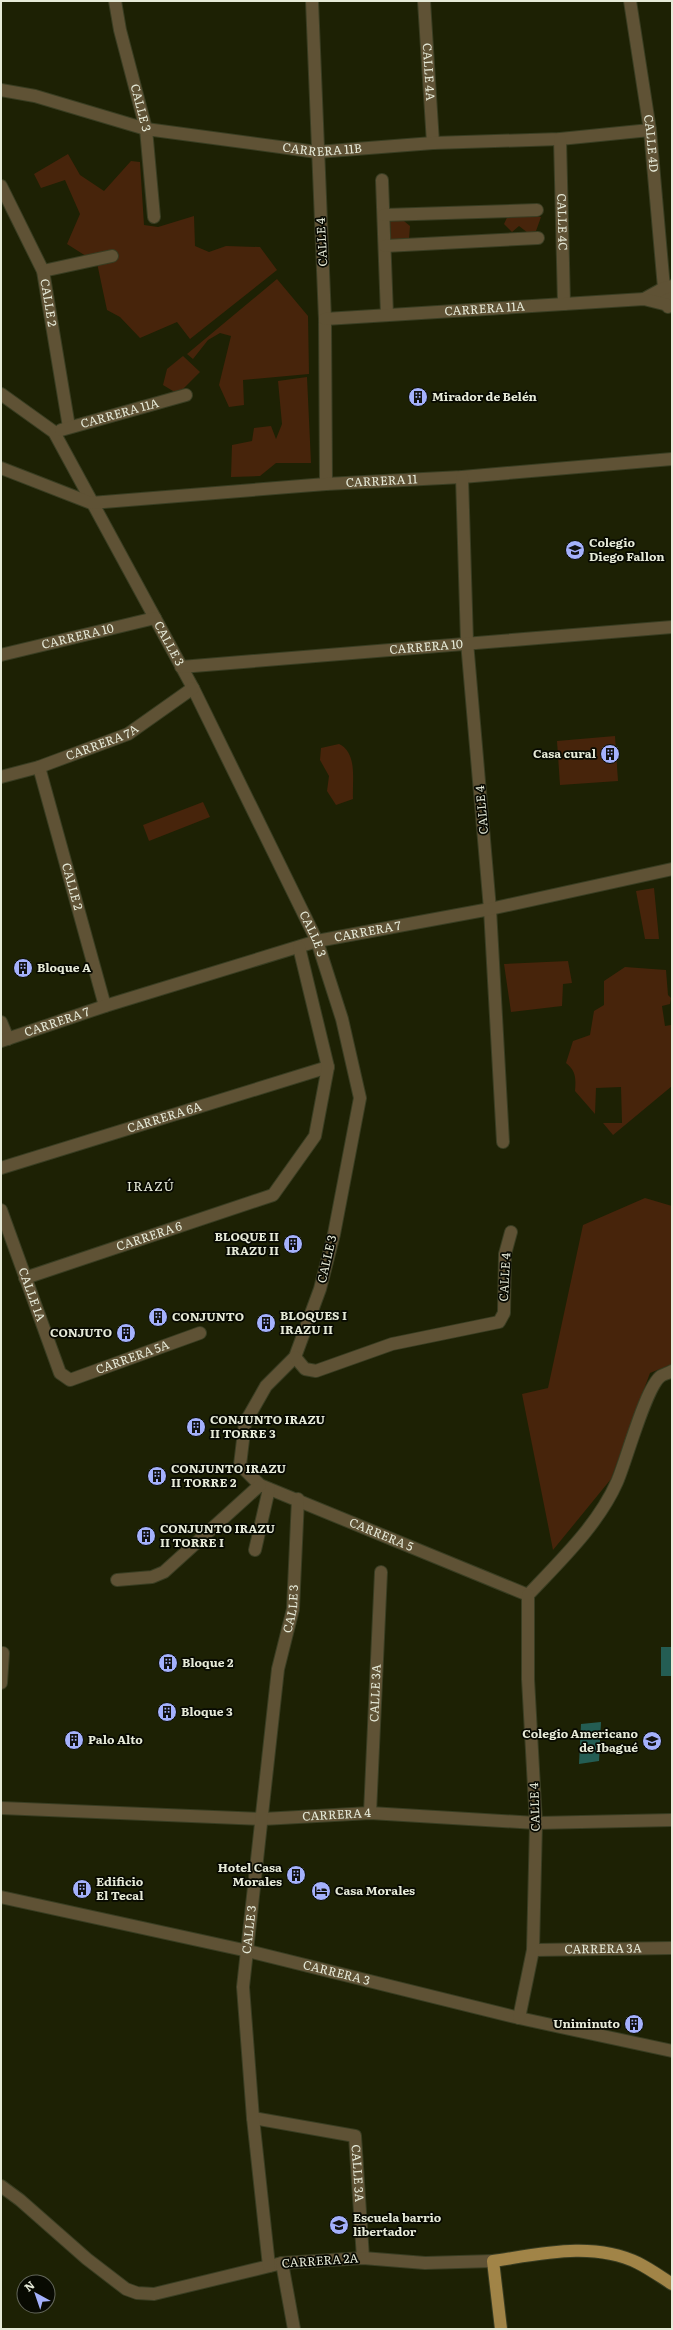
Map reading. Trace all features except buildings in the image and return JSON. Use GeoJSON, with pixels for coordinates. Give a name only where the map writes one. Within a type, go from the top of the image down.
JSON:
{"type":"FeatureCollection","features":[{"type":"Feature","properties":{"kind":"main road","name":"CARRERA 2A"},"geometry":{"type":"LineString","coordinates":[[493,2261],[569,2250],[605,2253],[637,2262],[672,2284]]}},
{"type":"Feature","properties":{"kind":"main road"},"geometry":{"type":"LineString","coordinates":[[493,2261],[501,2329]]}},
{"type":"Feature","properties":{"kind":"street","name":"CALLE 3"},"geometry":{"type":"LineString","coordinates":[[115,1],[120,30],[146,129],[154,217]]}},
{"type":"Feature","properties":{"kind":"street","name":"CALLE 4"},"geometry":{"type":"LineString","coordinates":[[312,1],[325,319],[326,484]]}},
{"type":"Feature","properties":{"kind":"street","name":"CALLE 4A"},"geometry":{"type":"LineString","coordinates":[[424,1],[433,143]]}},
{"type":"Feature","properties":{"kind":"street","name":"CALLE 4D"},"geometry":{"type":"LineString","coordinates":[[630,1],[650,130],[670,306]]}},
{"type":"Feature","properties":{"kind":"street","name":"CARRERA 11B"},"geometry":{"type":"LineString","coordinates":[[1,90],[35,96],[146,129],[317,152],[433,143],[560,139],[650,130]]}},
{"type":"Feature","properties":{"kind":"street","name":"CALLE 4C"},"geometry":{"type":"LineString","coordinates":[[560,139],[564,304]]}},
{"type":"Feature","properties":{"kind":"street"},"geometry":{"type":"LineString","coordinates":[[382,180],[387,315]]}},
{"type":"Feature","properties":{"kind":"street","name":"CALLE 2"},"geometry":{"type":"LineString","coordinates":[[1,186],[43,271],[69,428]]}},
{"type":"Feature","properties":{"kind":"street"},"geometry":{"type":"LineString","coordinates":[[384,215],[537,210]]}},
{"type":"Feature","properties":{"kind":"street"},"geometry":{"type":"LineString","coordinates":[[385,246],[538,238]]}},
{"type":"Feature","properties":{"kind":"street"},"geometry":{"type":"LineString","coordinates":[[43,271],[112,256]]}},
{"type":"Feature","properties":{"kind":"street","name":"CARRERA 11A"},"geometry":{"type":"LineString","coordinates":[[644,299],[668,287]]}},
{"type":"Feature","properties":{"kind":"street","name":"CARRERA 11A"},"geometry":{"type":"LineString","coordinates":[[325,319],[644,299],[670,306]]}},
{"type":"Feature","properties":{"kind":"street"},"geometry":{"type":"LineString","coordinates":[[1,394],[54,432]]}},
{"type":"Feature","properties":{"kind":"street","name":"CARRERA 11A"},"geometry":{"type":"LineString","coordinates":[[54,432],[186,395]]}},
{"type":"Feature","properties":{"kind":"street","name":"CALLE 3"},"geometry":{"type":"LineString","coordinates":[[54,432],[91,503],[193,688],[317,941],[342,1019],[360,1098],[334,1234],[320,1290],[295,1357],[266,1386],[245,1423],[240,1465]]}},
{"type":"Feature","properties":{"kind":"street","name":"CARRERA 11"},"geometry":{"type":"LineString","coordinates":[[91,503],[326,484],[462,477],[672,459]]}},
{"type":"Feature","properties":{"kind":"street"},"geometry":{"type":"LineString","coordinates":[[1,468],[91,503]]}},
{"type":"Feature","properties":{"kind":"street","name":"CALLE 4"},"geometry":{"type":"LineString","coordinates":[[462,477],[467,642],[490,909],[503,1142]]}},
{"type":"Feature","properties":{"kind":"street","name":"CARRERA 10"},"geometry":{"type":"LineString","coordinates":[[1,655],[155,618]]}},
{"type":"Feature","properties":{"kind":"street","name":"CARRERA 10"},"geometry":{"type":"LineString","coordinates":[[181,667],[467,642],[672,627]]}},
{"type":"Feature","properties":{"kind":"street","name":"CARRERA 7A"},"geometry":{"type":"LineString","coordinates":[[1,777],[39,767],[128,734],[193,688]]}},
{"type":"Feature","properties":{"kind":"street","name":"CALLE 2"},"geometry":{"type":"LineString","coordinates":[[39,767],[105,1006]]}},
{"type":"Feature","properties":{"kind":"street","name":"CARRERA 7"},"geometry":{"type":"LineString","coordinates":[[4,1040],[105,1006],[317,941],[490,909],[672,869]]}},
{"type":"Feature","properties":{"kind":"street","name":"CALLE 3"},"geometry":{"type":"LineString","coordinates":[[273,1195],[315,1136],[328,1067],[299,947]]}},
{"type":"Feature","properties":{"kind":"street"},"geometry":{"type":"LineString","coordinates":[[1,1022],[4,1040]]}},
{"type":"Feature","properties":{"kind":"street","name":"CARRERA 6A"},"geometry":{"type":"LineString","coordinates":[[1,1168],[328,1067]]}},
{"type":"Feature","properties":{"kind":"street","name":"CARRERA 6"},"geometry":{"type":"LineString","coordinates":[[25,1278],[273,1195]]}},
{"type":"Feature","properties":{"kind":"street","name":"CALLE 1A"},"geometry":{"type":"LineString","coordinates":[[1,1210],[60,1373],[64,1378]]}},
{"type":"Feature","properties":{"kind":"street","name":"CALLE 4"},"geometry":{"type":"LineString","coordinates":[[295,1357],[305,1369],[316,1371],[392,1344],[499,1322],[504,1313],[505,1254],[511,1232]]}},
{"type":"Feature","properties":{"kind":"street","name":"CARRERA 5A"},"geometry":{"type":"LineString","coordinates":[[64,1378],[70,1380],[200,1333]]}},
{"type":"Feature","properties":{"kind":"street"},"geometry":{"type":"LineString","coordinates":[[528,1594],[572,1547],[601,1510],[617,1483],[648,1397],[660,1376],[672,1371]]}},
{"type":"Feature","properties":{"kind":"street","name":"CARRERA 5"},"geometry":{"type":"LineString","coordinates":[[240,1465],[264,1487],[298,1499],[528,1594]]}},
{"type":"Feature","properties":{"kind":"street"},"geometry":{"type":"LineString","coordinates":[[255,1550],[264,1487]]}},
{"type":"Feature","properties":{"kind":"street"},"geometry":{"type":"LineString","coordinates":[[117,1580],[152,1577],[164,1572],[264,1487]]}},
{"type":"Feature","properties":{"kind":"street","name":"CALLE 3"},"geometry":{"type":"LineString","coordinates":[[269,2266],[253,2118],[243,1987],[263,1819],[278,1669],[293,1609],[298,1499]]}},
{"type":"Feature","properties":{"kind":"street","name":"CALLE 3A"},"geometry":{"type":"LineString","coordinates":[[370,1813],[381,1572]]}},
{"type":"Feature","properties":{"kind":"street","name":"CALLE 4"},"geometry":{"type":"LineString","coordinates":[[519,2018],[533,1950],[536,1823],[528,1679],[528,1594]]}},
{"type":"Feature","properties":{"kind":"street"},"geometry":{"type":"LineString","coordinates":[[1,1683],[3,1653]]}},
{"type":"Feature","properties":{"kind":"street","name":"CARRERA 4"},"geometry":{"type":"LineString","coordinates":[[1,1808],[263,1819],[370,1813],[536,1823],[672,1820]]}},
{"type":"Feature","properties":{"kind":"street","name":"CARRERA 3"},"geometry":{"type":"LineString","coordinates":[[1,1897],[248,1951],[519,2018],[672,2051]]}},
{"type":"Feature","properties":{"kind":"street","name":"CARRERA 3A"},"geometry":{"type":"LineString","coordinates":[[533,1950],[672,1948]]}},
{"type":"Feature","properties":{"kind":"street","name":"CALLE 3A"},"geometry":{"type":"LineString","coordinates":[[253,2118],[355,2136],[363,2258]]}},
{"type":"Feature","properties":{"kind":"street","name":"CARRERA 2A"},"geometry":{"type":"LineString","coordinates":[[1,2186],[20,2200],[87,2259],[126,2288],[137,2293],[154,2294],[282,2263],[363,2258],[425,2262],[493,2261]]}},
{"type":"Feature","properties":{"kind":"street"},"geometry":{"type":"LineString","coordinates":[[282,2263],[294,2329]]}},
{"type":"Feature","properties":{"kind":"shaded area"},"geometry":{"type":"Polygon","coordinates":[[[68,154],[80,175],[104,191],[131,161],[140,162],[144,225],[158,227],[194,216],[195,246],[209,252],[226,246],[260,247],[277,270],[190,339],[177,322],[140,338],[120,317],[107,310],[97,263],[67,244],[80,214],[65,180],[41,188],[34,174],[68,154]]]}},
{"type":"Feature","properties":{"kind":"shaded area"},"geometry":{"type":"Polygon","coordinates":[[[510,211],[541,217],[536,231],[528,233],[519,226],[512,232],[504,224],[510,211]]]}},
{"type":"Feature","properties":{"kind":"shaded area"},"geometry":{"type":"Polygon","coordinates":[[[398,216],[410,226],[409,239],[391,239],[390,220],[398,216]]]}},
{"type":"Feature","properties":{"kind":"shaded area"},"geometry":{"type":"Polygon","coordinates":[[[277,279],[308,316],[309,374],[243,380],[244,405],[229,407],[219,385],[231,336],[220,333],[208,340],[193,359],[187,354],[277,279]]]}},
{"type":"Feature","properties":{"kind":"shaded area"},"geometry":{"type":"Polygon","coordinates":[[[183,356],[200,372],[178,394],[163,385],[167,369],[183,356]]]}},
{"type":"Feature","properties":{"kind":"shaded area"},"geometry":{"type":"Polygon","coordinates":[[[307,377],[311,463],[276,463],[260,476],[231,477],[232,445],[252,441],[254,428],[271,426],[276,439],[282,424],[278,381],[307,377]]]}},
{"type":"Feature","properties":{"kind":"shaded area"},"geometry":{"type":"Polygon","coordinates":[[[615,736],[618,781],[560,785],[557,741],[615,736]]]}},
{"type":"Feature","properties":{"kind":"shaded area"},"geometry":{"type":"Polygon","coordinates":[[[339,744],[345,748],[352,761],[353,799],[336,805],[327,791],[329,776],[320,760],[321,748],[339,744]]]}},
{"type":"Feature","properties":{"kind":"shaded area"},"geometry":{"type":"Polygon","coordinates":[[[203,802],[210,817],[149,841],[143,825],[203,802]]]}},
{"type":"Feature","properties":{"kind":"shaded area"},"geometry":{"type":"Polygon","coordinates":[[[654,888],[659,939],[645,939],[636,891],[654,888]]]}},
{"type":"Feature","properties":{"kind":"shaded area"},"geometry":{"type":"Polygon","coordinates":[[[568,961],[572,983],[563,984],[562,1006],[511,1012],[504,964],[568,961]]]}},
{"type":"Feature","properties":{"kind":"shaded area"},"geometry":{"type":"Polygon","coordinates":[[[625,967],[666,970],[668,995],[671,998],[670,1004],[662,1006],[665,1026],[671,1025],[672,1030],[672,1086],[613,1135],[603,1123],[622,1123],[621,1087],[596,1088],[595,1114],[575,1091],[575,1075],[566,1063],[573,1041],[590,1035],[594,1011],[604,1005],[604,981],[625,967]]]}},
{"type":"Feature","properties":{"kind":"shaded area"},"geometry":{"type":"Polygon","coordinates":[[[645,1198],[672,1206],[672,1364],[650,1373],[611,1479],[553,1550],[522,1394],[548,1388],[583,1225],[645,1198]]]}},
{"type":"Feature","properties":{"kind":"water"},"geometry":{"type":"Polygon","coordinates":[[[661,1647],[672,1647],[672,1676],[661,1676],[661,1647]]]}},
{"type":"Feature","properties":{"kind":"water"},"geometry":{"type":"Polygon","coordinates":[[[601,1722],[599,1761],[579,1764],[581,1724],[601,1722]]]}},
{"type":"Feature","properties":{"kind":"place","name":"Mirador de Belén"},"geometry":{"type":"Point","coordinates":[418,397]}},
{"type":"Feature","properties":{"kind":"place","name":"Colegio Diego Fallon"},"geometry":{"type":"Point","coordinates":[575,550]}},
{"type":"Feature","properties":{"kind":"place","name":"Casa cural"},"geometry":{"type":"Point","coordinates":[610,754]}},
{"type":"Feature","properties":{"kind":"place","name":"Bloque A"},"geometry":{"type":"Point","coordinates":[23,968]}},
{"type":"Feature","properties":{"kind":"place","name":"BLOQUE II IRAZU II"},"geometry":{"type":"Point","coordinates":[293,1244]}},
{"type":"Feature","properties":{"kind":"place","name":"CONJUNTO"},"geometry":{"type":"Point","coordinates":[158,1317]}},
{"type":"Feature","properties":{"kind":"place","name":"BLOQUES I IRAZU II"},"geometry":{"type":"Point","coordinates":[266,1323]}},
{"type":"Feature","properties":{"kind":"place","name":"CONJUTO"},"geometry":{"type":"Point","coordinates":[126,1333]}},
{"type":"Feature","properties":{"kind":"place","name":"CONJUNTO IRAZU II TORRE 3"},"geometry":{"type":"Point","coordinates":[196,1427]}},
{"type":"Feature","properties":{"kind":"place","name":"CONJUNTO IRAZU II TORRE 2"},"geometry":{"type":"Point","coordinates":[157,1476]}},
{"type":"Feature","properties":{"kind":"place","name":"CONJUNTO IRAZU II TORRE I"},"geometry":{"type":"Point","coordinates":[146,1536]}},
{"type":"Feature","properties":{"kind":"place","name":"Bloque 2"},"geometry":{"type":"Point","coordinates":[168,1663]}},
{"type":"Feature","properties":{"kind":"place","name":"Bloque 3"},"geometry":{"type":"Point","coordinates":[167,1712]}},
{"type":"Feature","properties":{"kind":"place","name":"Palo Alto"},"geometry":{"type":"Point","coordinates":[74,1740]}},
{"type":"Feature","properties":{"kind":"place","name":"Colegio Americano de Ibagué"},"geometry":{"type":"Point","coordinates":[652,1741]}},
{"type":"Feature","properties":{"kind":"place","name":"Hotel Casa Morales"},"geometry":{"type":"Point","coordinates":[296,1875]}},
{"type":"Feature","properties":{"kind":"place","name":"Edificio El Tecal"},"geometry":{"type":"Point","coordinates":[82,1889]}},
{"type":"Feature","properties":{"kind":"place","name":"Casa Morales"},"geometry":{"type":"Point","coordinates":[321,1891]}},
{"type":"Feature","properties":{"kind":"place","name":"Uniminuto"},"geometry":{"type":"Point","coordinates":[634,2024]}},
{"type":"Feature","properties":{"kind":"place","name":"Escuela barrio libertador"},"geometry":{"type":"Point","coordinates":[339,2225]}},
{"type":"Feature","properties":{"kind":"district","name":"IRAZÚ"},"geometry":{"type":"Point","coordinates":[151,1186]}}]}
